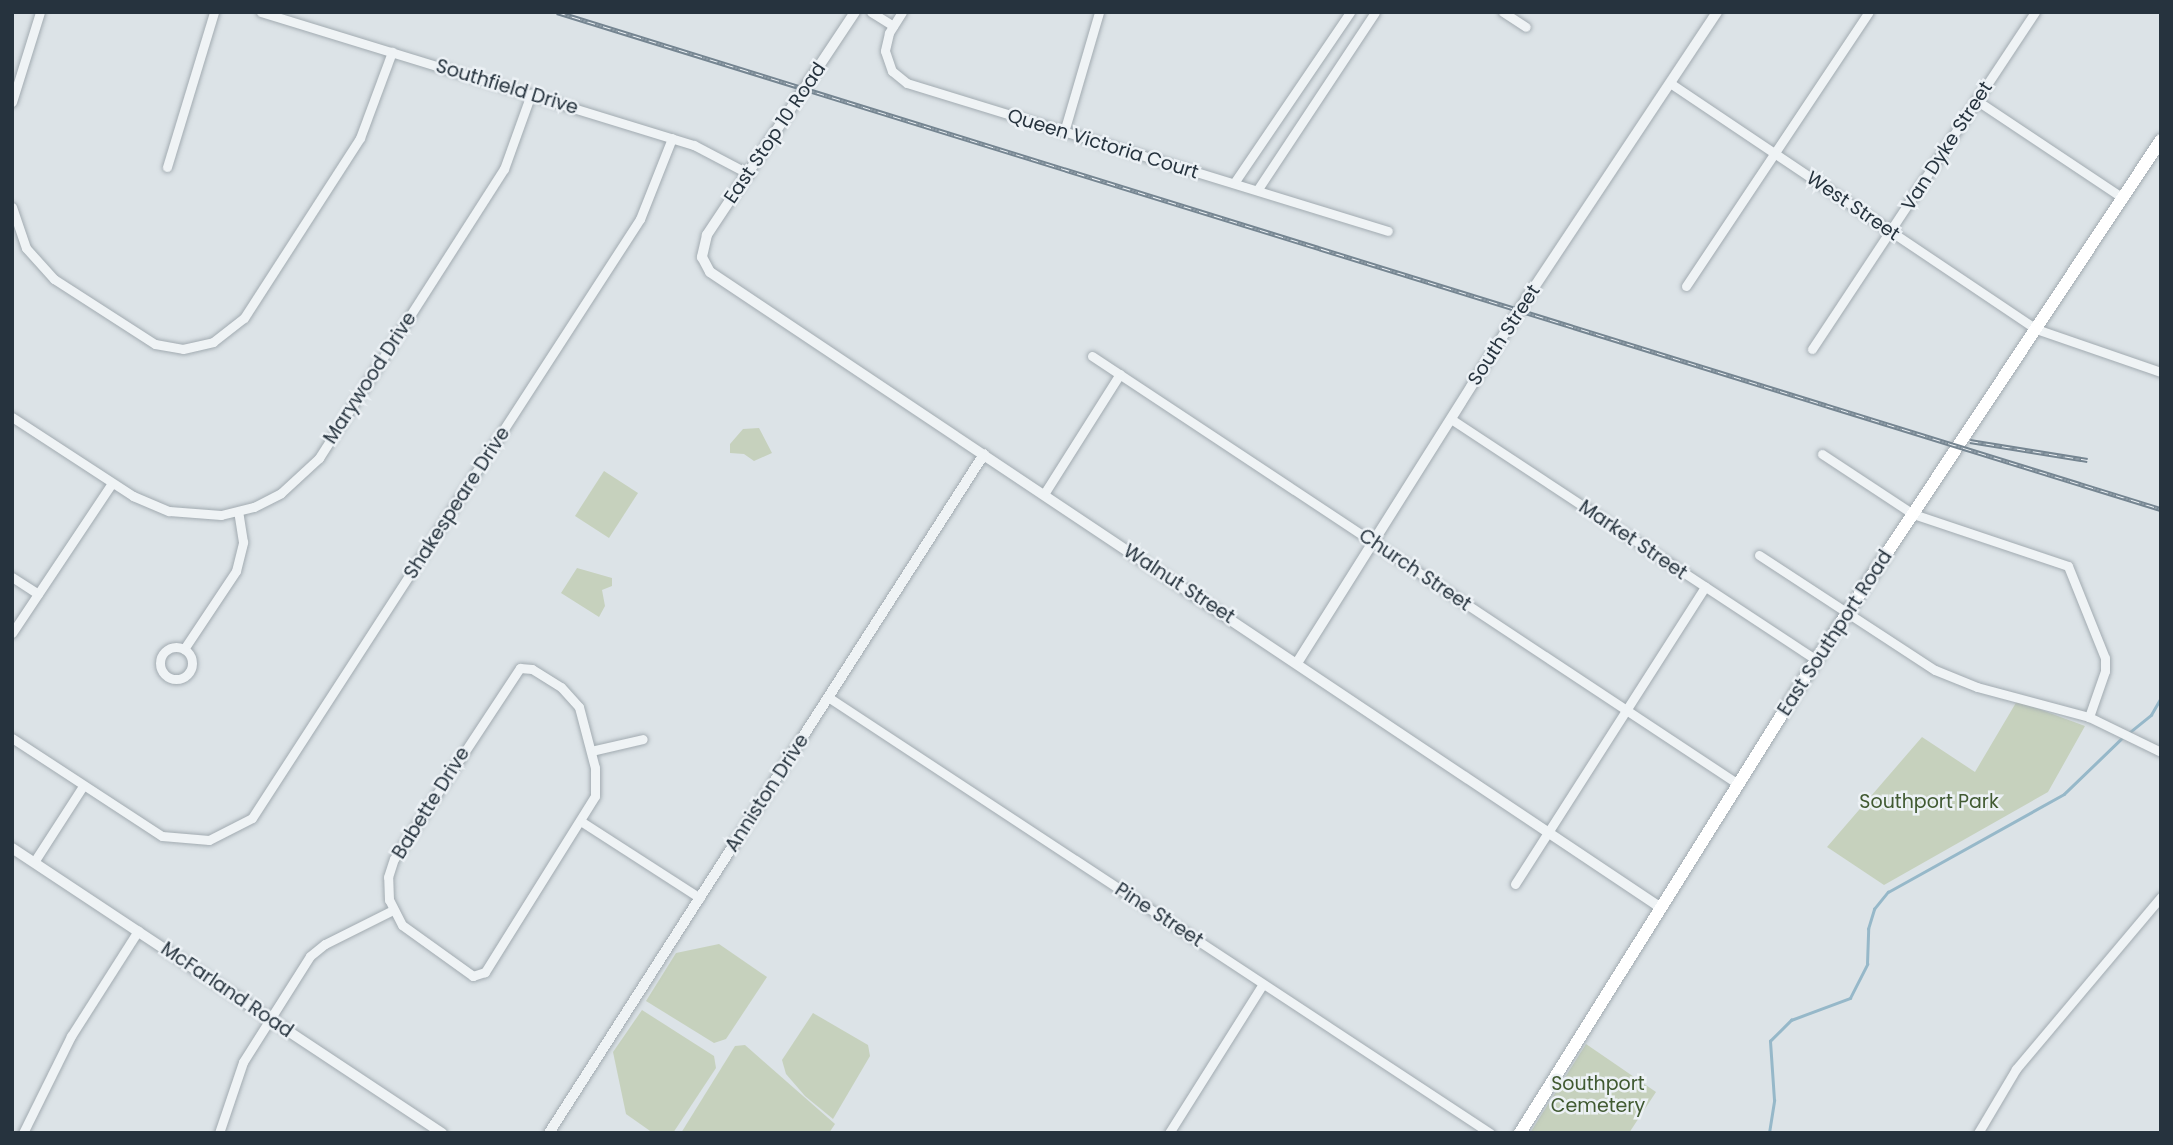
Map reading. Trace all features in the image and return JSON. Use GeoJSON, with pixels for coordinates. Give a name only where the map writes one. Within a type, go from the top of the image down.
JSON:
{"type":"FeatureCollection","features":[{"type":"Feature","properties":{"kind":"main road","name":"East Southport Road"},"geometry":{"type":"LineString","coordinates":[[1520,1133],[1816,660],[2161,140]]}},
{"type":"Feature","properties":{"kind":"street"},"geometry":{"type":"LineString","coordinates":[[12,102],[40,12]]}},
{"type":"Feature","properties":{"kind":"street"},"geometry":{"type":"LineString","coordinates":[[167,167],[214,12]]}},
{"type":"Feature","properties":{"kind":"street","name":"Southfield Drive"},"geometry":{"type":"LineString","coordinates":[[261,12],[672,138],[713,152],[749,174]]}},
{"type":"Feature","properties":{"kind":"street","name":"East Stop 10 Road"},"geometry":{"type":"LineString","coordinates":[[702,257],[707,235],[855,12]]}},
{"type":"Feature","properties":{"kind":"street"},"geometry":{"type":"LineString","coordinates":[[871,12],[893,26],[902,12]]}},
{"type":"Feature","properties":{"kind":"street"},"geometry":{"type":"LineString","coordinates":[[1064,132],[1099,12]]}},
{"type":"Feature","properties":{"kind":"street"},"geometry":{"type":"LineString","coordinates":[[1234,183],[1350,12]]}},
{"type":"Feature","properties":{"kind":"street"},"geometry":{"type":"LineString","coordinates":[[1258,189],[1376,12]]}},
{"type":"Feature","properties":{"kind":"street"},"geometry":{"type":"LineString","coordinates":[[1503,12],[1526,27]]}},
{"type":"Feature","properties":{"kind":"street","name":"South Street"},"geometry":{"type":"LineString","coordinates":[[1297,663],[1451,419],[1717,12]]}},
{"type":"Feature","properties":{"kind":"street"},"geometry":{"type":"LineString","coordinates":[[1686,286],[1869,12]]}},
{"type":"Feature","properties":{"kind":"street","name":"Van Dyke Street"},"geometry":{"type":"LineString","coordinates":[[1812,349],[2035,12]]}},
{"type":"Feature","properties":{"kind":"street","name":"Queen Victoria Court"},"geometry":{"type":"LineString","coordinates":[[893,26],[885,51],[890,66],[902,80],[1388,231]]}},
{"type":"Feature","properties":{"kind":"street"},"geometry":{"type":"LineString","coordinates":[[12,207],[20,236],[40,267],[146,339],[183,349],[224,335],[246,314],[360,138],[376,104],[392,52]]}},
{"type":"Feature","properties":{"kind":"street","name":"West Street"},"geometry":{"type":"LineString","coordinates":[[1670,83],[2036,329],[2161,372]]}},
{"type":"Feature","properties":{"kind":"street","name":"Marywood Drive"},"geometry":{"type":"LineString","coordinates":[[12,417],[112,483],[169,511],[203,516],[237,512],[285,490],[324,450],[504,169],[531,94]]}},
{"type":"Feature","properties":{"kind":"street"},"geometry":{"type":"LineString","coordinates":[[1976,100],[2123,198]]}},
{"type":"Feature","properties":{"kind":"street","name":"Shakespeare Drive"},"geometry":{"type":"LineString","coordinates":[[83,786],[162,836],[209,840],[242,826],[264,804],[639,219],[672,138]]}},
{"type":"Feature","properties":{"kind":"street","name":"Walnut Street"},"geometry":{"type":"LineString","coordinates":[[702,257],[714,277],[984,454],[1661,908]]}},
{"type":"Feature","properties":{"kind":"street","name":"Church Street"},"geometry":{"type":"LineString","coordinates":[[1092,356],[1738,784]]}},
{"type":"Feature","properties":{"kind":"street"},"geometry":{"type":"LineString","coordinates":[[1044,494],[1120,374]]}},
{"type":"Feature","properties":{"kind":"street","name":"Market Street"},"geometry":{"type":"LineString","coordinates":[[1451,419],[1816,660]]}},
{"type":"Feature","properties":{"kind":"street","name":"Anniston Drive"},"geometry":{"type":"LineString","coordinates":[[549,1133],[984,454]]}},
{"type":"Feature","properties":{"kind":"street"},"geometry":{"type":"LineString","coordinates":[[1822,454],[1913,514],[2065,563],[2075,575],[2105,656],[2105,671],[2089,716]]}},
{"type":"Feature","properties":{"kind":"street"},"geometry":{"type":"LineString","coordinates":[[12,633],[112,483]]}},
{"type":"Feature","properties":{"kind":"street"},"geometry":{"type":"LineString","coordinates":[[184,649],[236,571],[243,542],[237,512]]}},
{"type":"Feature","properties":{"kind":"street"},"geometry":{"type":"LineString","coordinates":[[1759,555],[1847,614],[1955,680],[2089,716],[2161,752]]}},
{"type":"Feature","properties":{"kind":"street"},"geometry":{"type":"LineString","coordinates":[[12,577],[38,594]]}},
{"type":"Feature","properties":{"kind":"street"},"geometry":{"type":"LineString","coordinates":[[1515,884],[1705,587]]}},
{"type":"Feature","properties":{"kind":"street","name":"Babette Drive"},"geometry":{"type":"LineString","coordinates":[[393,911],[387,881],[394,859],[514,672],[522,668],[532,669],[571,696],[581,712],[591,751]]}},
{"type":"Feature","properties":{"kind":"street","name":"Pine Street"},"geometry":{"type":"LineString","coordinates":[[828,697],[1490,1133]]}},
{"type":"Feature","properties":{"kind":"street"},"geometry":{"type":"LineString","coordinates":[[12,738],[83,786],[34,862]]}},
{"type":"Feature","properties":{"kind":"street"},"geometry":{"type":"LineString","coordinates":[[219,1133],[243,1062],[314,952],[393,911],[414,938],[469,974],[480,975],[582,822],[596,787],[591,751],[643,740]]}},
{"type":"Feature","properties":{"kind":"street"},"geometry":{"type":"LineString","coordinates":[[582,822],[700,898]]}},
{"type":"Feature","properties":{"kind":"street","name":"McFarland Road"},"geometry":{"type":"LineString","coordinates":[[12,848],[442,1133]]}},
{"type":"Feature","properties":{"kind":"street"},"geometry":{"type":"LineString","coordinates":[[1978,1133],[2016,1069],[2140,926],[2158,899],[2161,887]]}},
{"type":"Feature","properties":{"kind":"street"},"geometry":{"type":"LineString","coordinates":[[23,1133],[71,1036],[138,931]]}},
{"type":"Feature","properties":{"kind":"street"},"geometry":{"type":"LineString","coordinates":[[1169,1133],[1263,984]]}},
{"type":"Feature","properties":{"kind":"green space"},"geometry":{"type":"Polygon","coordinates":[[[759,428],[772,453],[754,461],[744,454],[730,453],[730,444],[743,429],[759,428]]]}},
{"type":"Feature","properties":{"kind":"green space"},"geometry":{"type":"Polygon","coordinates":[[[604,471],[638,493],[609,538],[575,516],[604,471]]]}},
{"type":"Feature","properties":{"kind":"green space"},"geometry":{"type":"Polygon","coordinates":[[[577,568],[612,578],[612,586],[602,590],[605,606],[599,617],[561,593],[577,568]]]}},
{"type":"Feature","properties":{"kind":"green space","name":"Southport Park"},"geometry":{"type":"Polygon","coordinates":[[[2017,701],[2085,726],[2048,792],[1884,885],[1827,847],[1922,737],[1975,772],[2017,701]]]}},
{"type":"Feature","properties":{"kind":"green space"},"geometry":{"type":"Polygon","coordinates":[[[719,944],[767,977],[726,1039],[714,1043],[646,1001],[676,953],[719,944]]]}},
{"type":"Feature","properties":{"kind":"green space"},"geometry":{"type":"Polygon","coordinates":[[[642,1010],[714,1056],[716,1068],[673,1133],[653,1133],[626,1114],[613,1052],[642,1010]]]}},
{"type":"Feature","properties":{"kind":"green space"},"geometry":{"type":"Polygon","coordinates":[[[813,1013],[868,1045],[870,1056],[833,1119],[805,1096],[786,1074],[782,1060],[813,1013]]]}},
{"type":"Feature","properties":{"kind":"green space","name":"Southport Cemetery"},"geometry":{"type":"Polygon","coordinates":[[[1586,1044],[1656,1092],[1629,1133],[1530,1133],[1586,1044]]]}},
{"type":"Feature","properties":{"kind":"green space"},"geometry":{"type":"Polygon","coordinates":[[[745,1045],[835,1124],[829,1133],[681,1133],[735,1046],[745,1045]]]}},
{"type":"Feature","properties":{"kind":"waterway"},"geometry":{"type":"LineString","coordinates":[[2130,732],[2151,715],[2161,698]]}},
{"type":"Feature","properties":{"kind":"waterway"},"geometry":{"type":"LineString","coordinates":[[1769,1133],[1774,1100],[1770,1041],[1791,1020],[1850,998],[1867,964],[1868,929],[1874,909],[1888,892],[2064,794],[2124,736]]}},
{"type":"Feature","properties":{"kind":"railway"},"geometry":{"type":"LineString","coordinates":[[557,12],[2161,509]]}},
{"type":"Feature","properties":{"kind":"railway"},"geometry":{"type":"LineString","coordinates":[[1970,441],[2087,460]]}}]}
